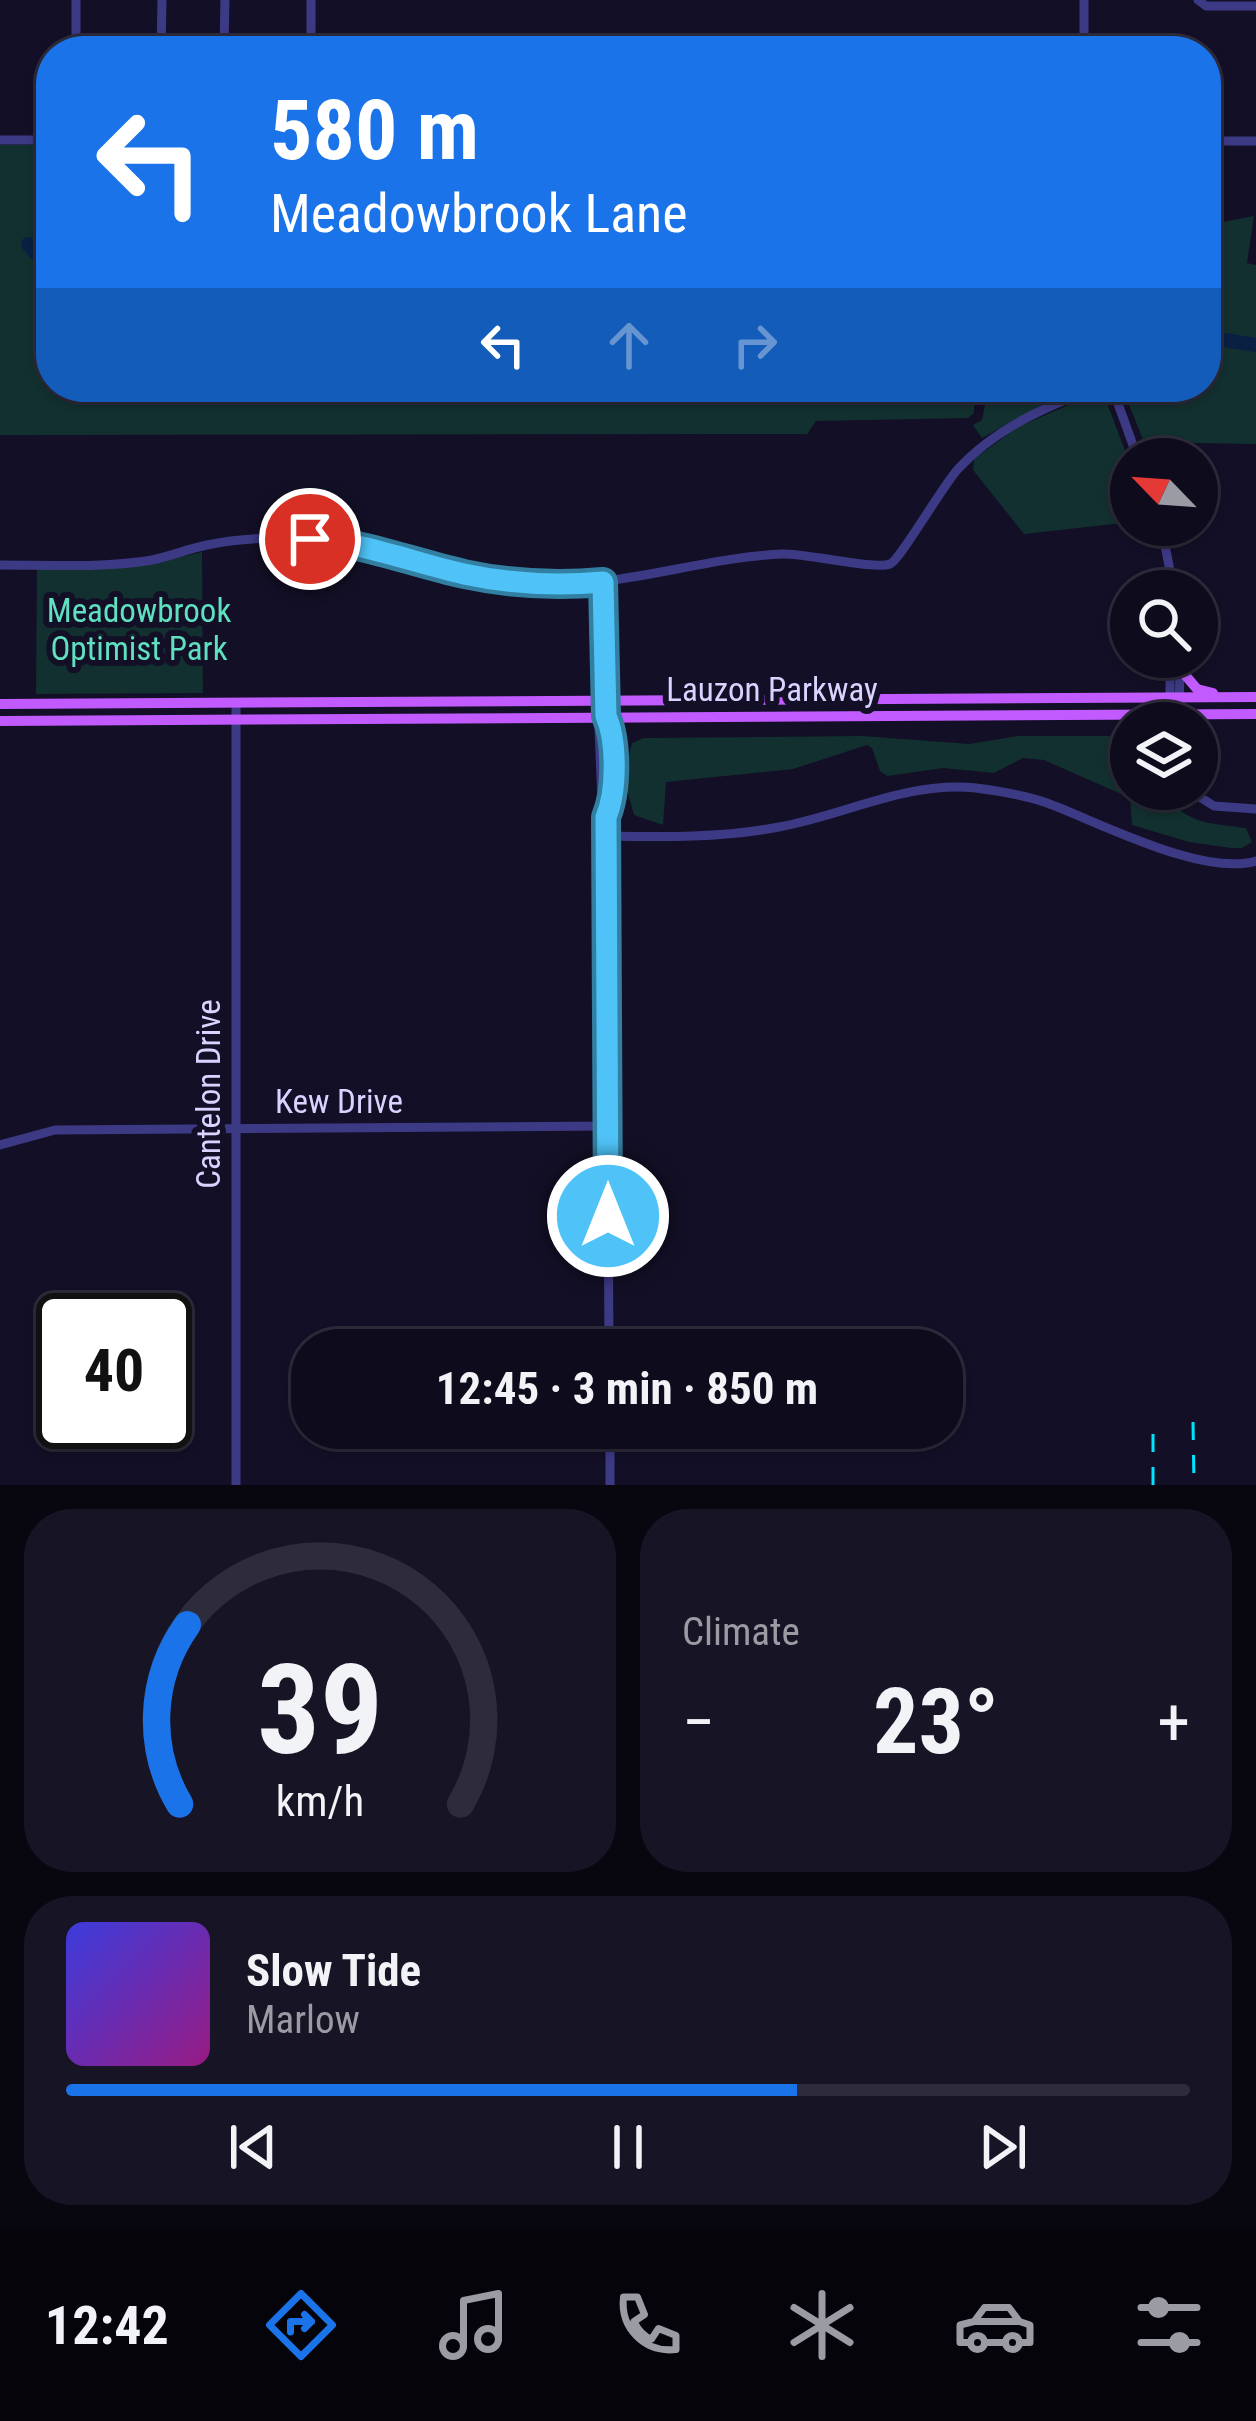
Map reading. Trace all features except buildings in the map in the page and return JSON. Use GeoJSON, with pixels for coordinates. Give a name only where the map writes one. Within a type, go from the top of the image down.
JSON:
{"type":"FeatureCollection","features":[{"type":"Feature","properties":{"kind":"main road"},"geometry":{"type":"LineString","coordinates":[[1190,678],[1197,689],[1228,698]]}},
{"type":"Feature","properties":{"kind":"main road","name":"Lauzon Parkway"},"geometry":{"type":"LineString","coordinates":[[0,704],[1256,697]]}},
{"type":"Feature","properties":{"kind":"main road","name":"Lauzon Parkway"},"geometry":{"type":"LineString","coordinates":[[1218,716],[1256,714]]}},
{"type":"Feature","properties":{"kind":"main road","name":"Lauzon Parkway"},"geometry":{"type":"LineString","coordinates":[[0,721],[1110,718]]}},
{"type":"Feature","properties":{"kind":"street"},"geometry":{"type":"LineString","coordinates":[[76,0],[76,36]]}},
{"type":"Feature","properties":{"kind":"street"},"geometry":{"type":"LineString","coordinates":[[161,36],[162,0]]}},
{"type":"Feature","properties":{"kind":"street"},"geometry":{"type":"LineString","coordinates":[[224,36],[225,0]]}},
{"type":"Feature","properties":{"kind":"street"},"geometry":{"type":"LineString","coordinates":[[311,0],[311,36]]}},
{"type":"Feature","properties":{"kind":"street"},"geometry":{"type":"LineString","coordinates":[[1084,0],[1084,36]]}},
{"type":"Feature","properties":{"kind":"street"},"geometry":{"type":"LineString","coordinates":[[1198,0],[1206,6],[1256,6]]}},
{"type":"Feature","properties":{"kind":"street"},"geometry":{"type":"LineString","coordinates":[[0,140],[36,140]]}},
{"type":"Feature","properties":{"kind":"street"},"geometry":{"type":"LineString","coordinates":[[1221,141],[1256,142]]}},
{"type":"Feature","properties":{"kind":"street"},"geometry":{"type":"LineString","coordinates":[[0,565],[123,564],[208,544],[270,538],[344,542],[508,581],[603,582],[753,556],[796,554],[891,564],[902,556],[938,492],[993,438],[1025,417],[1062,402]]}},
{"type":"Feature","properties":{"kind":"street"},"geometry":{"type":"LineString","coordinates":[[1117,402],[1130,438]]}},
{"type":"Feature","properties":{"kind":"street"},"geometry":{"type":"LineString","coordinates":[[603,582],[608,701],[599,729],[606,817],[609,1329]]}},
{"type":"Feature","properties":{"kind":"street"},"geometry":{"type":"LineString","coordinates":[[1173,678],[1175,697]]}},
{"type":"Feature","properties":{"kind":"street"},"geometry":{"type":"LineString","coordinates":[[1175,702],[1178,678]]}},
{"type":"Feature","properties":{"kind":"street","name":"Cantelon Drive"},"geometry":{"type":"LineString","coordinates":[[236,703],[236,1485]]}},
{"type":"Feature","properties":{"kind":"street"},"geometry":{"type":"LineString","coordinates":[[606,836],[740,833],[816,819],[883,797],[971,788],[1046,802],[1116,834],[1171,852],[1239,864],[1256,861]]}},
{"type":"Feature","properties":{"kind":"street"},"geometry":{"type":"LineString","coordinates":[[1218,806],[1256,809]]}},
{"type":"Feature","properties":{"kind":"street","name":"Kew Drive"},"geometry":{"type":"LineString","coordinates":[[0,1145],[55,1130],[608,1126]]}},
{"type":"Feature","properties":{"kind":"street"},"geometry":{"type":"LineString","coordinates":[[610,1449],[610,1485]]}},
{"type":"Feature","properties":{"kind":"green space"},"geometry":{"type":"Polygon","coordinates":[[[0,145],[36,145],[36,402],[974,402],[974,413],[968,418],[816,421],[807,434],[0,435],[0,145]]]}},
{"type":"Feature","properties":{"kind":"green space"},"geometry":{"type":"Polygon","coordinates":[[[1254,216],[1247,263],[1256,265],[1256,444],[1218,443],[1218,438],[1142,438],[1128,402],[1221,402],[1221,222],[1254,216]]]}},
{"type":"Feature","properties":{"kind":"green space"},"geometry":{"type":"Polygon","coordinates":[[[986,402],[1047,402],[982,438],[973,425],[982,420],[986,402]]]}},
{"type":"Feature","properties":{"kind":"green space"},"geometry":{"type":"Polygon","coordinates":[[[1075,402],[1107,402],[1120,438],[1110,438],[1110,524],[1024,534],[973,470],[974,459],[1018,427],[1075,402]]]}},
{"type":"Feature","properties":{"kind":"green space","name":"Meadowbrook Optimist Park"},"geometry":{"type":"Polygon","coordinates":[[[202,552],[203,693],[36,694],[37,568],[149,564],[202,552]]]}},
{"type":"Feature","properties":{"kind":"green space"},"geometry":{"type":"Polygon","coordinates":[[[862,736],[969,744],[1018,736],[1110,736],[1110,789],[1044,760],[1023,758],[994,773],[943,768],[887,776],[867,745],[793,769],[666,782],[663,825],[634,815],[624,779],[632,743],[644,738],[862,736]]]}},
{"type":"Feature","properties":{"kind":"green space"},"geometry":{"type":"Polygon","coordinates":[[[1131,810],[1179,810],[1209,823],[1246,828],[1252,842],[1231,848],[1189,842],[1132,825],[1131,810]]]}},
{"type":"Feature","properties":{"kind":"waterway"},"geometry":{"type":"LineString","coordinates":[[28,244],[36,254]]}},
{"type":"Feature","properties":{"kind":"waterway"},"geometry":{"type":"LineString","coordinates":[[1221,339],[1256,345]]}},
{"type":"Feature","properties":{"kind":"railway"},"geometry":{"type":"LineString","coordinates":[[1193,1422],[1194,1485]]}},
{"type":"Feature","properties":{"kind":"railway"},"geometry":{"type":"LineString","coordinates":[[1153,1423],[1153,1485]]}},
{"type":"Feature","properties":{"kind":"route"},"geometry":{"type":"LineString","coordinates":[[310,539],[377,549],[508,581],[603,582],[606,716],[612,730],[611,805],[606,817],[608,1216]]}}]}
